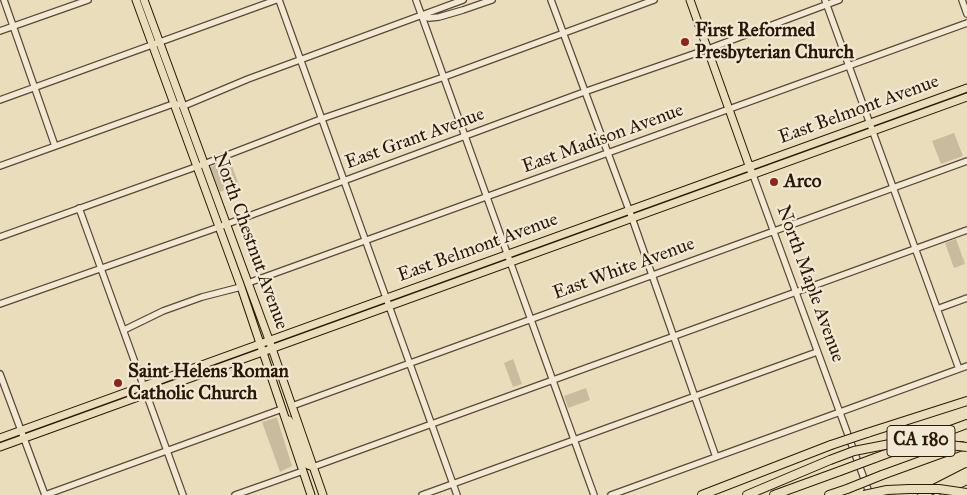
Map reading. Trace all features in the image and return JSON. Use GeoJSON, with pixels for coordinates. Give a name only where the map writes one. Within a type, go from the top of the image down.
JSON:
{"type":"FeatureCollection","features":[{"type":"Feature","properties":{"kind":"highway"},"geometry":{"type":"LineString","coordinates":[[702,495],[831,444],[967,401]]}},
{"type":"Feature","properties":{"kind":"highway"},"geometry":{"type":"LineString","coordinates":[[867,433],[967,406]]}},
{"type":"Feature","properties":{"kind":"highway","name":"CA 180"},"geometry":{"type":"LineString","coordinates":[[774,495],[967,424]]}},
{"type":"Feature","properties":{"kind":"highway"},"geometry":{"type":"LineString","coordinates":[[747,495],[854,451],[890,444],[922,442],[967,446]]}},
{"type":"Feature","properties":{"kind":"highway","name":"CA 180"},"geometry":{"type":"LineString","coordinates":[[829,495],[967,446]]}},
{"type":"Feature","properties":{"kind":"highway"},"geometry":{"type":"LineString","coordinates":[[922,495],[967,472]]}},
{"type":"Feature","properties":{"kind":"highway"},"geometry":{"type":"LineString","coordinates":[[934,495],[967,480]]}},
{"type":"Feature","properties":{"kind":"highway"},"geometry":{"type":"LineString","coordinates":[[864,495],[909,488],[939,489],[967,493]]}},
{"type":"Feature","properties":{"kind":"main road","name":"North Chestnut Avenue"},"geometry":{"type":"LineString","coordinates":[[136,0],[174,104],[200,165],[245,285],[270,345],[323,495]]}},
{"type":"Feature","properties":{"kind":"main road","name":"North Chestnut Avenue"},"geometry":{"type":"LineString","coordinates":[[144,0],[182,104],[200,165]]}},
{"type":"Feature","properties":{"kind":"main road","name":"North Maple Avenue"},"geometry":{"type":"LineString","coordinates":[[690,0],[753,175]]}},
{"type":"Feature","properties":{"kind":"main road","name":"East Belmont Avenue"},"geometry":{"type":"LineString","coordinates":[[0,447],[22,435],[143,386],[389,306],[511,262],[750,167],[967,88]]}},
{"type":"Feature","properties":{"kind":"main road","name":"East Belmont Avenue"},"geometry":{"type":"LineString","coordinates":[[270,345],[386,299],[508,255],[753,175],[967,97]]}},
{"type":"Feature","properties":{"kind":"main road","name":"North Chestnut Avenue"},"geometry":{"type":"LineString","coordinates":[[245,285],[261,348],[311,495]]}},
{"type":"Feature","properties":{"kind":"main road","name":"East Belmont Avenue"},"geometry":{"type":"LineString","coordinates":[[0,438],[22,435],[146,394],[261,348]]}},
{"type":"Feature","properties":{"kind":"main road"},"geometry":{"type":"LineString","coordinates":[[282,409],[293,427],[305,461],[308,466],[313,467]]}},
{"type":"Feature","properties":{"kind":"street"},"geometry":{"type":"LineString","coordinates":[[4,0],[56,146]]}},
{"type":"Feature","properties":{"kind":"street"},"geometry":{"type":"LineString","coordinates":[[0,32],[88,0]]}},
{"type":"Feature","properties":{"kind":"street"},"geometry":{"type":"LineString","coordinates":[[0,100],[278,0],[457,495]]}},
{"type":"Feature","properties":{"kind":"street"},"geometry":{"type":"LineString","coordinates":[[416,0],[594,495]]}},
{"type":"Feature","properties":{"kind":"street"},"geometry":{"type":"LineString","coordinates":[[0,166],[174,104],[198,100],[248,79],[463,0]]}},
{"type":"Feature","properties":{"kind":"street"},"geometry":{"type":"LineString","coordinates":[[422,16],[429,18],[439,17],[492,0]]}},
{"type":"Feature","properties":{"kind":"street"},"geometry":{"type":"LineString","coordinates":[[551,0],[696,396],[716,457]]}},
{"type":"Feature","properties":{"kind":"street"},"geometry":{"type":"LineString","coordinates":[[0,237],[321,119],[444,77],[654,0]]}},
{"type":"Feature","properties":{"kind":"street","name":"East Grant Avenue"},"geometry":{"type":"LineString","coordinates":[[0,304],[223,225],[584,92],[708,49],[826,2],[838,0]]}},
{"type":"Feature","properties":{"kind":"street"},"geometry":{"type":"LineString","coordinates":[[962,0],[967,14]]}},
{"type":"Feature","properties":{"kind":"street"},"geometry":{"type":"LineString","coordinates":[[826,2],[960,369]]}},
{"type":"Feature","properties":{"kind":"street","name":"East Madison Avenue"},"geometry":{"type":"LineString","coordinates":[[124,330],[163,311],[202,297],[245,285],[967,23]]}},
{"type":"Feature","properties":{"kind":"street","name":"East White Avenue"},"geometry":{"type":"LineString","coordinates":[[292,406],[893,186],[967,161]]}},
{"type":"Feature","properties":{"kind":"street","name":"North Maple Avenue"},"geometry":{"type":"LineString","coordinates":[[753,175],[870,495]]}},
{"type":"Feature","properties":{"kind":"street"},"geometry":{"type":"LineString","coordinates":[[79,208],[183,495]]}},
{"type":"Feature","properties":{"kind":"street"},"geometry":{"type":"LineString","coordinates":[[313,467],[967,230]]}},
{"type":"Feature","properties":{"kind":"street"},"geometry":{"type":"LineString","coordinates":[[937,309],[967,298]]}},
{"type":"Feature","properties":{"kind":"street"},"geometry":{"type":"LineString","coordinates":[[422,495],[818,352]]}},
{"type":"Feature","properties":{"kind":"street"},"geometry":{"type":"LineString","coordinates":[[611,495],[967,366]]}},
{"type":"Feature","properties":{"kind":"street"},"geometry":{"type":"LineString","coordinates":[[0,374],[45,495],[282,409]]}},
{"type":"Feature","properties":{"kind":"street"},"geometry":{"type":"LineString","coordinates":[[235,495],[302,471]]}},
{"type":"Feature","properties":{"kind":"shaded area"},"geometry":{"type":"Polygon","coordinates":[[[954,133],[963,156],[941,164],[932,141],[954,133]]]}},
{"type":"Feature","properties":{"kind":"shaded area"},"geometry":{"type":"Polygon","coordinates":[[[230,160],[239,185],[220,192],[210,167],[230,160]]]}},
{"type":"Feature","properties":{"kind":"shaded area"},"geometry":{"type":"Polygon","coordinates":[[[956,239],[965,264],[954,268],[945,243],[956,239]]]}},
{"type":"Feature","properties":{"kind":"shaded area"},"geometry":{"type":"Polygon","coordinates":[[[513,359],[522,384],[513,387],[504,363],[513,359]]]}},
{"type":"Feature","properties":{"kind":"shaded area"},"geometry":{"type":"Polygon","coordinates":[[[586,388],[590,400],[568,408],[564,396],[586,388]]]}},
{"type":"Feature","properties":{"kind":"shaded area"},"geometry":{"type":"Polygon","coordinates":[[[277,418],[292,466],[280,472],[262,422],[277,418]]]}},
{"type":"Feature","properties":{"kind":"place","name":"First Reformed Presbyterian Church"},"geometry":{"type":"Point","coordinates":[685,42]}},
{"type":"Feature","properties":{"kind":"place","name":"Arco"},"geometry":{"type":"Point","coordinates":[774,182]}},
{"type":"Feature","properties":{"kind":"place","name":"Saint Helens Roman Catholic Church"},"geometry":{"type":"Point","coordinates":[118,383]}}]}
